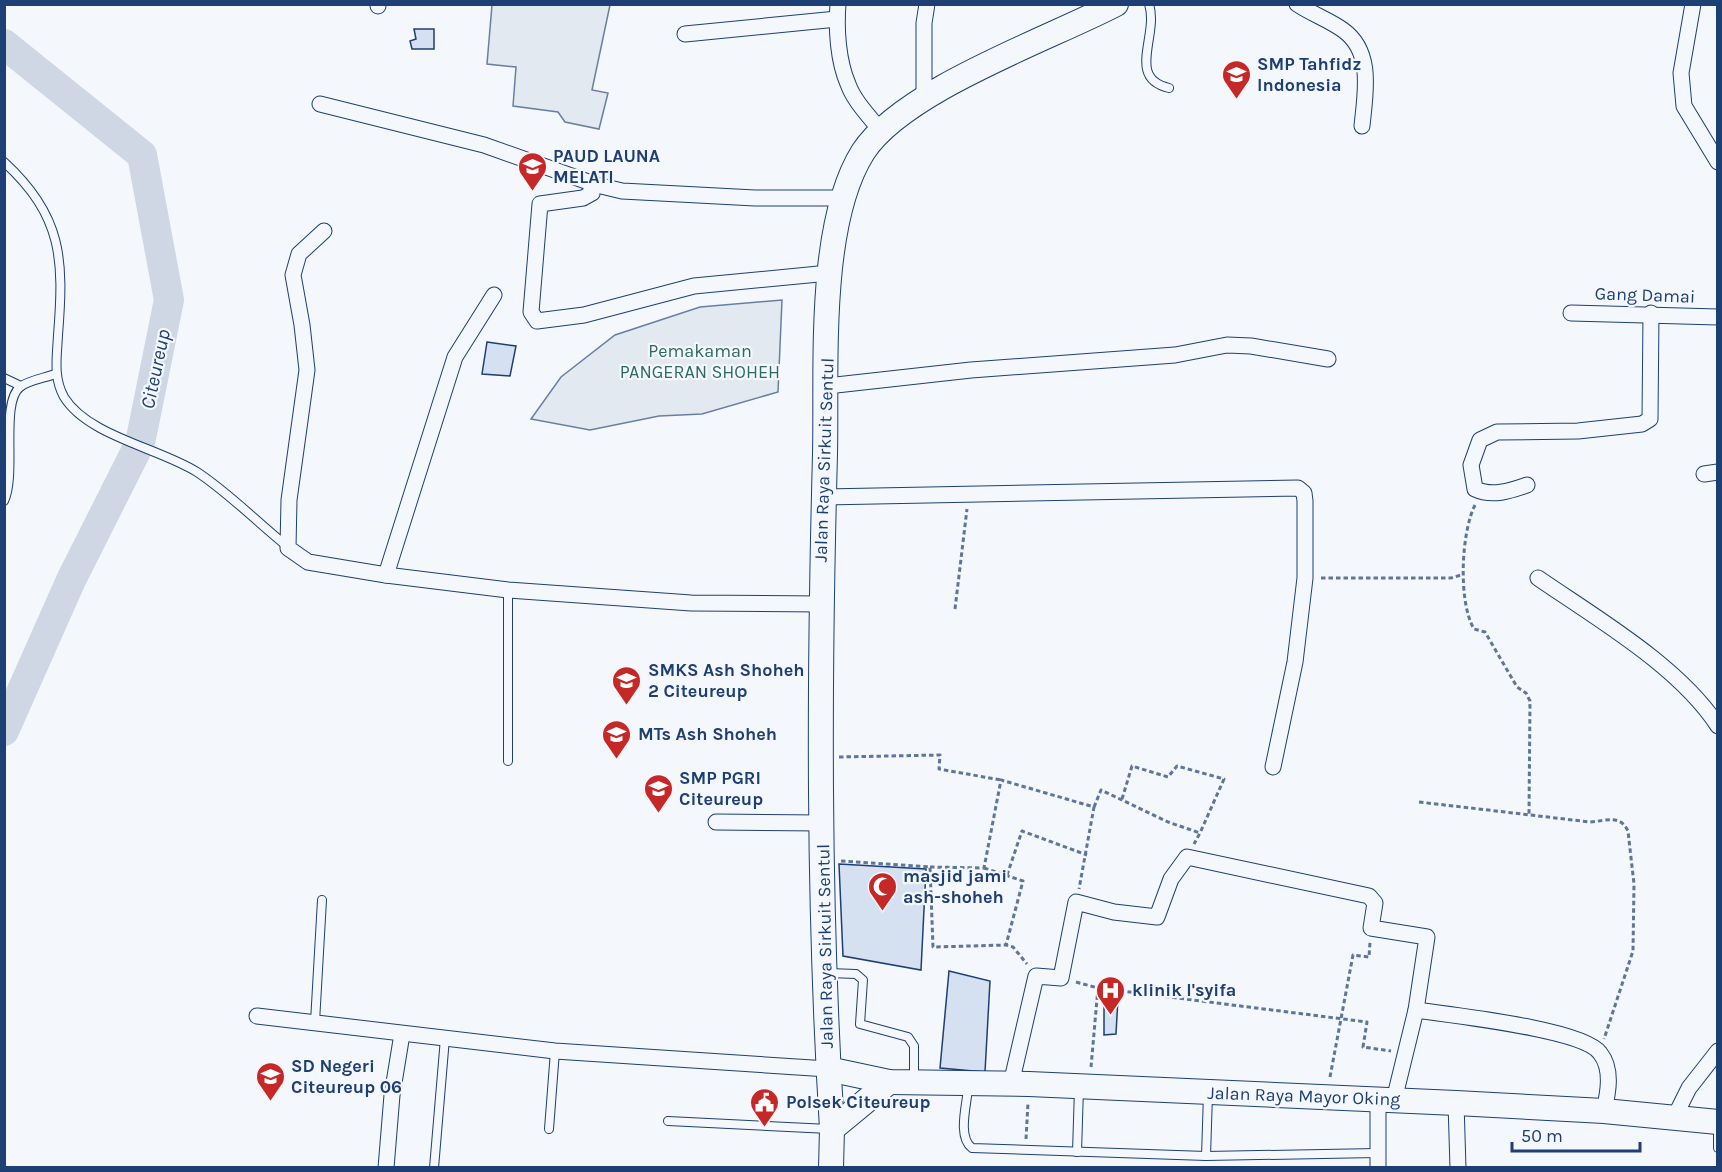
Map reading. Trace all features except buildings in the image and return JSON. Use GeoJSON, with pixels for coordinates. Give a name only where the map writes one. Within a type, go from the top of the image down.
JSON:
{"type":"FeatureCollection","features":[{"type":"Feature","properties":{"kind":"main road","name":"Jalan Raya Sirkuit Sentul"},"geometry":{"type":"LineString","coordinates":[[831,1167],[832,1129],[822,860],[820,604],[829,273],[842,198],[863,152],[881,131],[924,99],[1106,7]]}},
{"type":"Feature","properties":{"kind":"main road","name":"Jalan Raya Mayor Oking"},"geometry":{"type":"LineString","coordinates":[[828,1069],[889,1082],[1020,1084],[1456,1103],[1604,1111],[1718,1122]]}},
{"type":"Feature","properties":{"kind":"main road"},"geometry":{"type":"LineString","coordinates":[[832,1129],[889,1082]]}},
{"type":"Feature","properties":{"kind":"street"},"geometry":{"type":"LineString","coordinates":[[924,99],[924,22],[927,4]]}},
{"type":"Feature","properties":{"kind":"street"},"geometry":{"type":"LineString","coordinates":[[1297,4],[1342,29],[1359,51],[1367,75],[1362,126]]}},
{"type":"Feature","properties":{"kind":"street"},"geometry":{"type":"LineString","coordinates":[[1693,4],[1681,73],[1684,106],[1718,162]]}},
{"type":"Feature","properties":{"kind":"street"},"geometry":{"type":"LineString","coordinates":[[685,34],[837,12],[843,70],[848,86],[881,131]]}},
{"type":"Feature","properties":{"kind":"street"},"geometry":{"type":"LineString","coordinates":[[320,104],[483,145],[590,183],[622,191],[755,198],[842,198]]}},
{"type":"Feature","properties":{"kind":"street"},"geometry":{"type":"LineString","coordinates":[[590,183],[592,193],[583,198],[540,204],[531,312],[537,321],[584,315],[694,286],[829,273]]}},
{"type":"Feature","properties":{"kind":"street"},"geometry":{"type":"LineString","coordinates":[[324,231],[299,254],[292,275],[303,325],[307,370],[289,500],[288,548],[308,562],[386,575],[508,590],[680,603],[820,604]]}},
{"type":"Feature","properties":{"kind":"street"},"geometry":{"type":"LineString","coordinates":[[386,575],[455,357],[494,295]]}},
{"type":"Feature","properties":{"kind":"street","name":"Gang Damai"},"geometry":{"type":"LineString","coordinates":[[1571,313],[1718,317]]}},
{"type":"Feature","properties":{"kind":"street"},"geometry":{"type":"LineString","coordinates":[[1527,485],[1499,493],[1483,493],[1475,489],[1471,465],[1479,440],[1497,432],[1578,431],[1642,424],[1650,419],[1652,314]]}},
{"type":"Feature","properties":{"kind":"street"},"geometry":{"type":"LineString","coordinates":[[826,386],[971,370],[1175,356],[1227,345],[1251,346],[1328,359]]}},
{"type":"Feature","properties":{"kind":"street"},"geometry":{"type":"LineString","coordinates":[[824,497],[968,492],[1298,488],[1304,493],[1305,501],[1305,578],[1295,662],[1273,767]]}},
{"type":"Feature","properties":{"kind":"street"},"geometry":{"type":"LineString","coordinates":[[1538,578],[1633,642],[1688,691],[1718,726]]}},
{"type":"Feature","properties":{"kind":"street"},"geometry":{"type":"LineString","coordinates":[[716,822],[822,823]]}},
{"type":"Feature","properties":{"kind":"street"},"geometry":{"type":"LineString","coordinates":[[1020,1084],[1036,976],[1061,978],[1076,902],[1114,912],[1157,917],[1171,879],[1187,856],[1368,896],[1375,903],[1371,928],[1427,937],[1416,1010],[1404,1053],[1386,1100],[1377,1160]]}},
{"type":"Feature","properties":{"kind":"street"},"geometry":{"type":"LineString","coordinates":[[1416,1010],[1535,1029],[1574,1039],[1600,1052],[1608,1082],[1604,1111]]}},
{"type":"Feature","properties":{"kind":"street"},"geometry":{"type":"LineString","coordinates":[[257,1016],[555,1051],[828,1069]]}},
{"type":"Feature","properties":{"kind":"street"},"geometry":{"type":"LineString","coordinates":[[386,1167],[392,1095],[406,1035]]}},
{"type":"Feature","properties":{"kind":"street"},"geometry":{"type":"LineString","coordinates":[[395,1167],[406,1035]]}},
{"type":"Feature","properties":{"kind":"street"},"geometry":{"type":"LineString","coordinates":[[1674,1118],[1686,1093],[1718,1051]]}},
{"type":"Feature","properties":{"kind":"street"},"geometry":{"type":"LineString","coordinates":[[1456,1103],[1458,1167]]}},
{"type":"Feature","properties":{"kind":"lane"},"geometry":{"type":"LineString","coordinates":[[1149,4],[1153,26],[1146,69],[1152,80],[1169,88]]}},
{"type":"Feature","properties":{"kind":"lane"},"geometry":{"type":"LineString","coordinates":[[4,162],[35,196],[55,236],[62,283],[56,374],[71,407],[91,423],[196,472],[288,548]]}},
{"type":"Feature","properties":{"kind":"lane"},"geometry":{"type":"LineString","coordinates":[[4,501],[10,482],[11,400],[21,386],[56,374]]}},
{"type":"Feature","properties":{"kind":"lane"},"geometry":{"type":"LineString","coordinates":[[4,378],[21,386]]}},
{"type":"Feature","properties":{"kind":"lane"},"geometry":{"type":"LineString","coordinates":[[508,590],[508,761]]}},
{"type":"Feature","properties":{"kind":"lane"},"geometry":{"type":"LineString","coordinates":[[315,1022],[322,900]]}},
{"type":"Feature","properties":{"kind":"lane"},"geometry":{"type":"LineString","coordinates":[[825,973],[856,974],[863,980],[860,1024],[908,1037],[914,1046],[914,1082]]}},
{"type":"Feature","properties":{"kind":"lane"},"geometry":{"type":"LineString","coordinates":[[434,1167],[445,1038]]}},
{"type":"Feature","properties":{"kind":"lane"},"geometry":{"type":"LineString","coordinates":[[549,1129],[555,1051]]}},
{"type":"Feature","properties":{"kind":"lane"},"geometry":{"type":"LineString","coordinates":[[968,1083],[964,1129],[968,1144],[986,1149],[1377,1160]]}},
{"type":"Feature","properties":{"kind":"lane"},"geometry":{"type":"LineString","coordinates":[[1077,1152],[1084,1087]]}},
{"type":"Feature","properties":{"kind":"lane"},"geometry":{"type":"LineString","coordinates":[[1206,1156],[1208,1092]]}},
{"type":"Feature","properties":{"kind":"lane"},"geometry":{"type":"LineString","coordinates":[[668,1121],[832,1129]]}},
{"type":"Feature","properties":{"kind":"lane"},"geometry":{"type":"LineString","coordinates":[[1718,1126],[1718,1148]]}},
{"type":"Feature","properties":{"kind":"path"},"geometry":{"type":"LineString","coordinates":[[1475,489],[1476,503],[1463,552],[1467,612],[1474,629],[1485,632],[1517,687],[1526,693],[1530,700],[1529,815]]}},
{"type":"Feature","properties":{"kind":"path"},"geometry":{"type":"LineString","coordinates":[[955,609],[968,492]]}},
{"type":"Feature","properties":{"kind":"path"},"geometry":{"type":"LineString","coordinates":[[1305,578],[1451,578],[1461,575]]}},
{"type":"Feature","properties":{"kind":"path"},"geometry":{"type":"LineString","coordinates":[[822,758],[940,755],[939,769],[1001,780],[1094,807]]}},
{"type":"Feature","properties":{"kind":"path"},"geometry":{"type":"LineString","coordinates":[[1122,799],[1132,766],[1168,777],[1177,766],[1224,779],[1187,856]]}},
{"type":"Feature","properties":{"kind":"path"},"geometry":{"type":"LineString","coordinates":[[984,868],[1001,780]]}},
{"type":"Feature","properties":{"kind":"path"},"geometry":{"type":"LineString","coordinates":[[1076,902],[1087,855],[1094,807],[1101,790],[1168,822],[1200,833]]}},
{"type":"Feature","properties":{"kind":"path"},"geometry":{"type":"LineString","coordinates":[[1419,802],[1590,822],[1617,819],[1624,823],[1628,831],[1634,884],[1633,951],[1600,1052]]}},
{"type":"Feature","properties":{"kind":"path"},"geometry":{"type":"LineString","coordinates":[[1007,875],[1022,831],[1087,855]]}},
{"type":"Feature","properties":{"kind":"path"},"geometry":{"type":"LineString","coordinates":[[822,860],[984,868],[1023,881],[1006,945]]}},
{"type":"Feature","properties":{"kind":"path"},"geometry":{"type":"LineString","coordinates":[[930,867],[933,947],[1006,945],[1013,947],[1036,976]]}},
{"type":"Feature","properties":{"kind":"path"},"geometry":{"type":"LineString","coordinates":[[1326,1097],[1353,955],[1370,957],[1371,928]]}},
{"type":"Feature","properties":{"kind":"path"},"geometry":{"type":"LineString","coordinates":[[1061,978],[1098,988],[1367,1022],[1363,1047],[1404,1053]]}},
{"type":"Feature","properties":{"kind":"path"},"geometry":{"type":"LineString","coordinates":[[1084,1087],[1098,988]]}},
{"type":"Feature","properties":{"kind":"path"},"geometry":{"type":"LineString","coordinates":[[1020,1084],[1025,1150]]}},
{"type":"Feature","properties":{"kind":"green space"},"geometry":{"type":"Polygon","coordinates":[[[492,5],[610,5],[592,90],[608,93],[599,129],[565,122],[558,112],[513,106],[516,67],[487,64],[492,5]]]}},
{"type":"Feature","properties":{"kind":"green space","name":"Pemakaman PANGERAN SHOHEH"},"geometry":{"type":"Polygon","coordinates":[[[782,300],[778,392],[702,414],[659,416],[590,430],[531,419],[561,377],[615,335],[700,307],[782,300]]]}},
{"type":"Feature","properties":{"kind":"waterway","name":"Citeureup"},"geometry":{"type":"LineString","coordinates":[[4,44],[142,155],[169,300],[140,443],[71,580],[4,731]]}},
{"type":"Feature","properties":{"kind":"place","name":"SMP Tahfidz Indonesia"},"geometry":{"type":"Point","coordinates":[1236,100]}},
{"type":"Feature","properties":{"kind":"place","name":"PAUD LAUNA MELATI"},"geometry":{"type":"Point","coordinates":[532,192]}},
{"type":"Feature","properties":{"kind":"place","name":"SMKS Ash Shoheh 2 Citeureup"},"geometry":{"type":"Point","coordinates":[627,706]}},
{"type":"Feature","properties":{"kind":"place","name":"MTs Ash Shoheh"},"geometry":{"type":"Point","coordinates":[617,760]}},
{"type":"Feature","properties":{"kind":"place","name":"SMP PGRI Citeureup"},"geometry":{"type":"Point","coordinates":[658,814]}},
{"type":"Feature","properties":{"kind":"place","name":"masjid jami ash-shoheh"},"geometry":{"type":"Point","coordinates":[882,912]}},
{"type":"Feature","properties":{"kind":"place","name":"klinik l'syifa"},"geometry":{"type":"Point","coordinates":[1111,1016]}},
{"type":"Feature","properties":{"kind":"place","name":"SD Negeri Citeureup 06"},"geometry":{"type":"Point","coordinates":[270,1102]}},
{"type":"Feature","properties":{"kind":"place","name":"Polsek Citeureup"},"geometry":{"type":"Point","coordinates":[765,1128]}}]}
